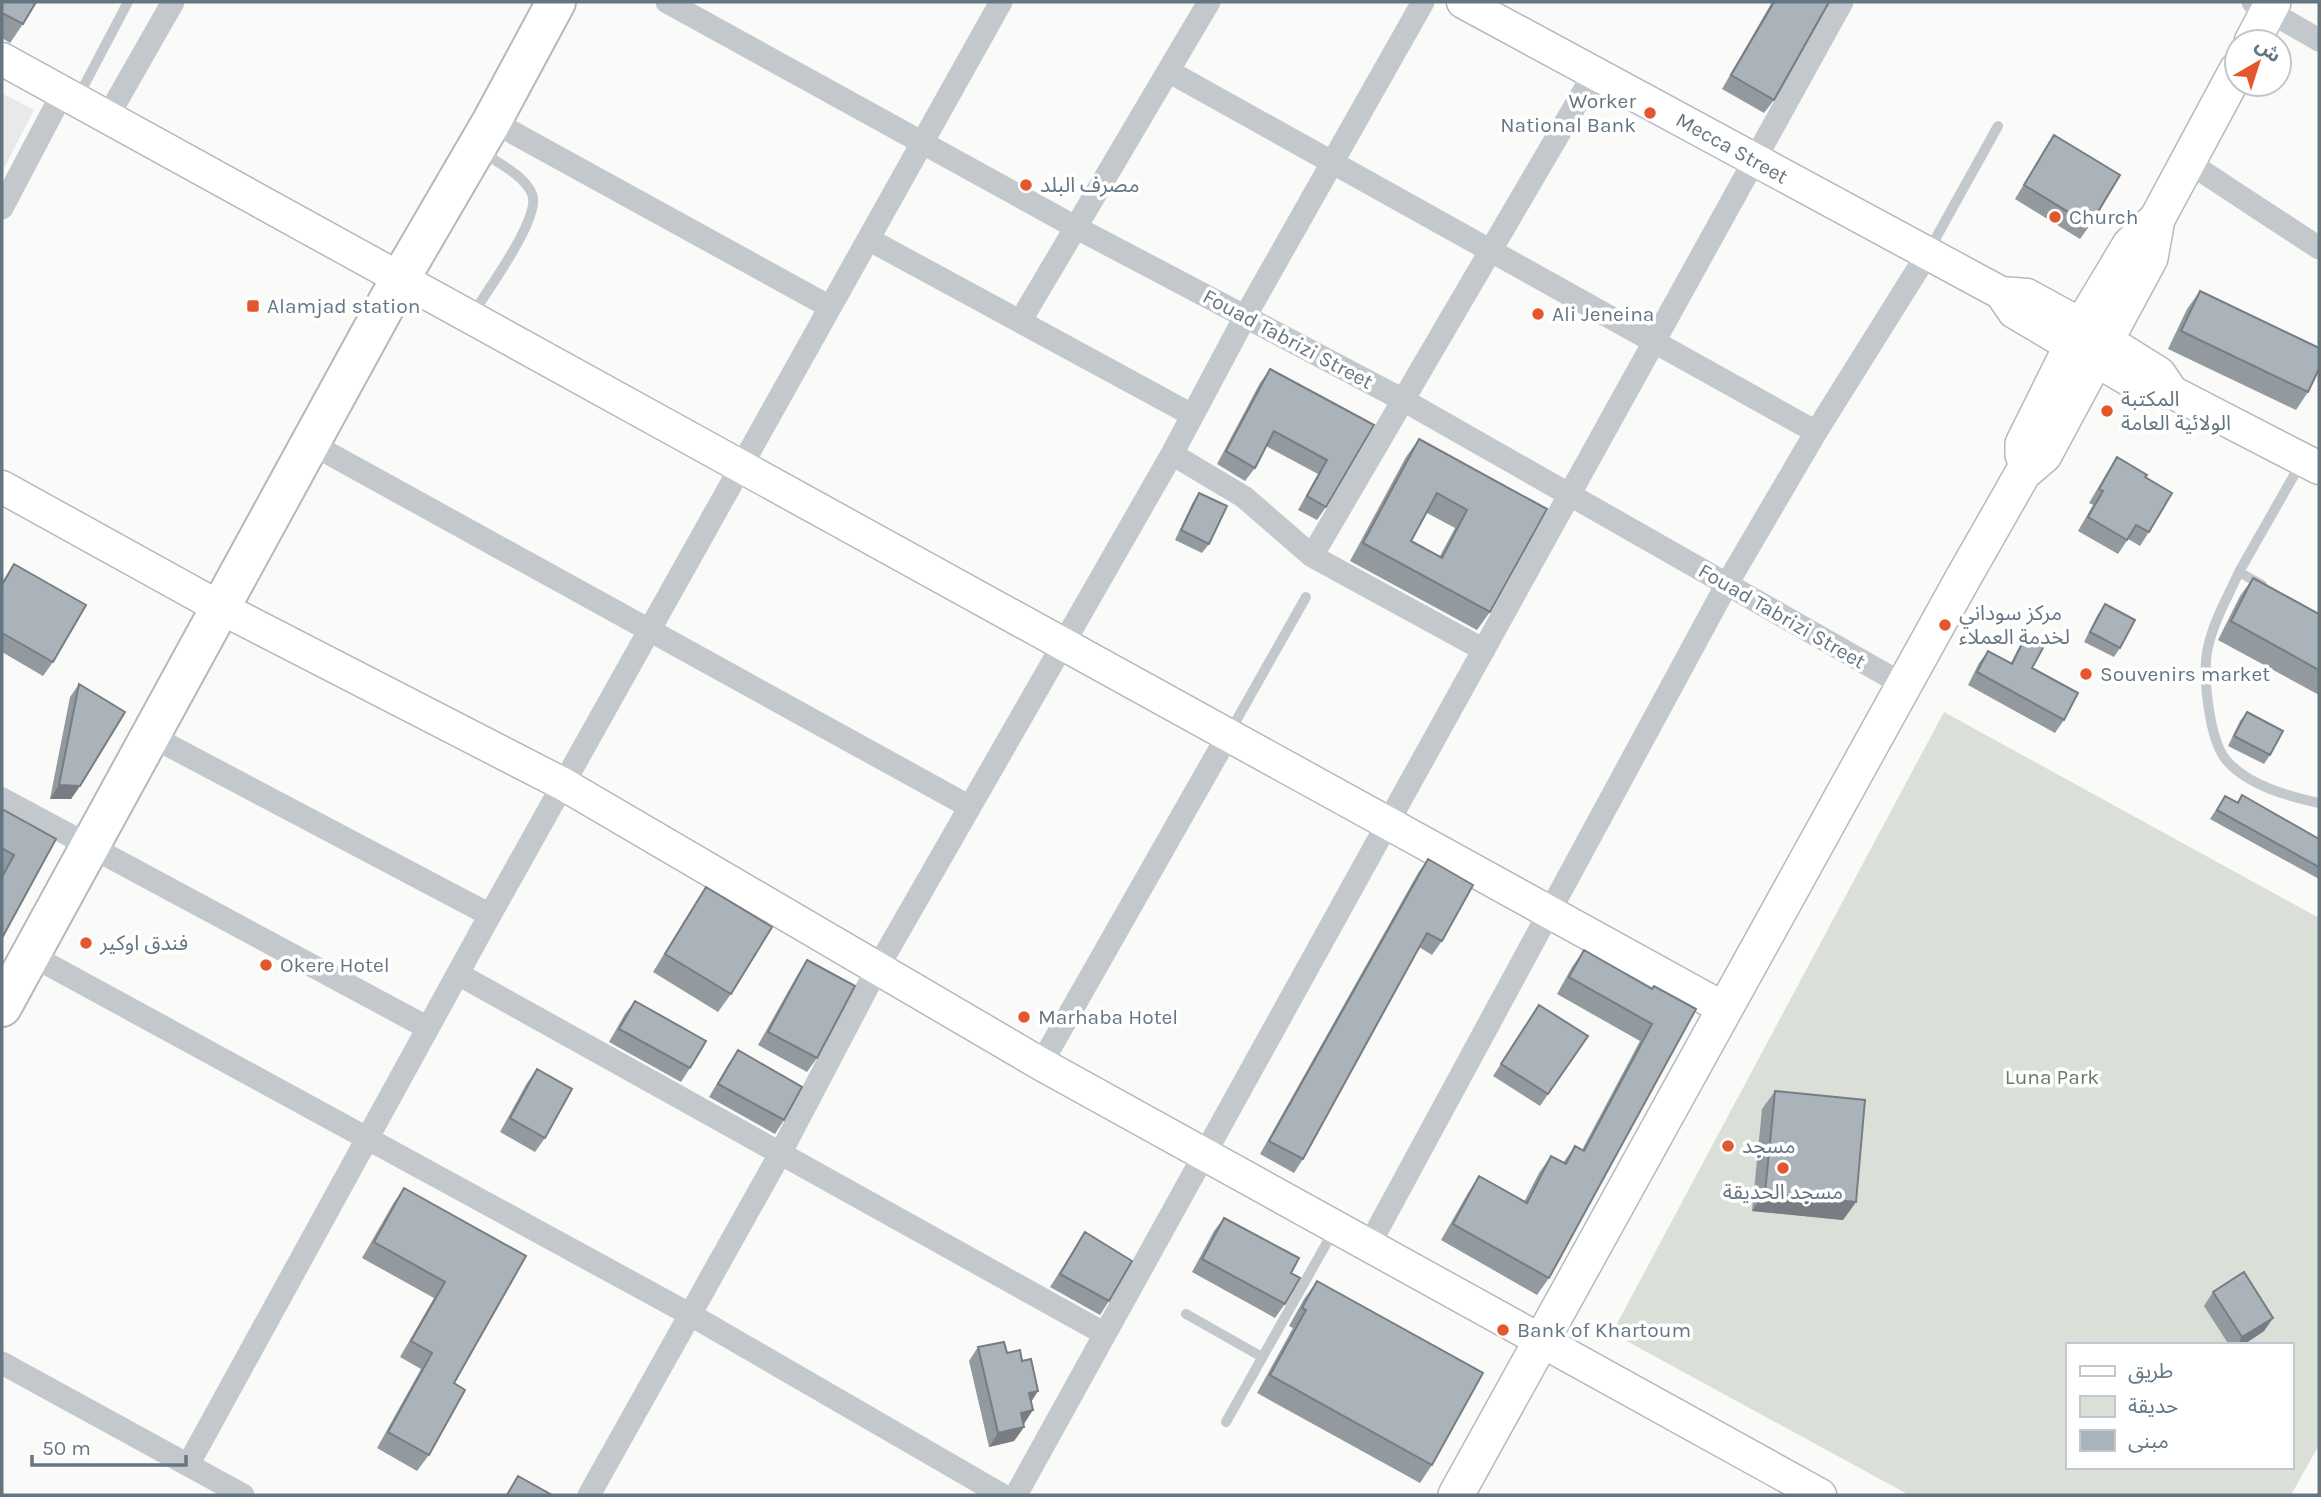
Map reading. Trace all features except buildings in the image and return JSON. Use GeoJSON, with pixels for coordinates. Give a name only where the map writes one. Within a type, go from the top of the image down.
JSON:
{"type":"FeatureCollection","features":[{"type":"Feature","properties":{"kind":"highway"},"geometry":{"type":"LineString","coordinates":[[2,1007],[219,607],[556,2]]}},
{"type":"Feature","properties":{"kind":"main road"},"geometry":{"type":"LineString","coordinates":[[2257,28],[2265,5]]}},
{"type":"Feature","properties":{"kind":"main road"},"geometry":{"type":"LineString","coordinates":[[1456,1495],[2023,472],[2044,455],[2088,343],[2151,258],[2157,219],[2223,96]]}},
{"type":"Feature","properties":{"kind":"street"},"geometry":{"type":"LineString","coordinates":[[108,116],[173,2]]}},
{"type":"Feature","properties":{"kind":"street","name":"Fouad Tabrizi Street"},"geometry":{"type":"LineString","coordinates":[[667,2],[1077,228],[1405,401],[1904,685]]}},
{"type":"Feature","properties":{"kind":"street"},"geometry":{"type":"LineString","coordinates":[[188,1465],[368,1142],[490,915],[1001,2]]}},
{"type":"Feature","properties":{"kind":"street"},"geometry":{"type":"LineString","coordinates":[[1021,320],[1209,2]]}},
{"type":"Feature","properties":{"kind":"street"},"geometry":{"type":"LineString","coordinates":[[594,1493],[780,1154],[877,969],[1172,454],[1246,315],[1423,2]]}},
{"type":"Feature","properties":{"kind":"street","name":"Mecca Street"},"geometry":{"type":"LineString","coordinates":[[1463,2],[2001,293],[2027,295],[2148,391],[2172,392],[2311,464]]}},
{"type":"Feature","properties":{"kind":"street"},"geometry":{"type":"LineString","coordinates":[[1016,1495],[1842,2]]}},
{"type":"Feature","properties":{"kind":"street"},"geometry":{"type":"LineString","coordinates":[[2265,5],[2319,40]]}},
{"type":"Feature","properties":{"kind":"street"},"geometry":{"type":"LineString","coordinates":[[2,59],[1725,1009]]}},
{"type":"Feature","properties":{"kind":"street"},"geometry":{"type":"LineString","coordinates":[[1170,72],[1490,251],[1655,339],[1816,432]]}},
{"type":"Feature","properties":{"kind":"street"},"geometry":{"type":"LineString","coordinates":[[1312,556],[1595,72]]}},
{"type":"Feature","properties":{"kind":"street"},"geometry":{"type":"LineString","coordinates":[[2,208],[70,96]]}},
{"type":"Feature","properties":{"kind":"street"},"geometry":{"type":"LineString","coordinates":[[484,135],[830,307]]}},
{"type":"Feature","properties":{"kind":"street"},"geometry":{"type":"LineString","coordinates":[[2188,162],[2319,248]]}},
{"type":"Feature","properties":{"kind":"street"},"geometry":{"type":"LineString","coordinates":[[870,240],[1192,415]]}},
{"type":"Feature","properties":{"kind":"street"},"geometry":{"type":"LineString","coordinates":[[1368,1247],[1727,584],[1816,432],[1927,253]]}},
{"type":"Feature","properties":{"kind":"street"},"geometry":{"type":"LineString","coordinates":[[310,443],[652,629],[970,807]]}},
{"type":"Feature","properties":{"kind":"street"},"geometry":{"type":"LineString","coordinates":[[1172,454],[1244,497],[1312,556],[1484,650]]}},
{"type":"Feature","properties":{"kind":"street"},"geometry":{"type":"LineString","coordinates":[[2,486],[219,607],[563,785],[1202,1155],[1820,1495]]}},
{"type":"Feature","properties":{"kind":"street"},"geometry":{"type":"LineString","coordinates":[[149,735],[490,915]]}},
{"type":"Feature","properties":{"kind":"street"},"geometry":{"type":"LineString","coordinates":[[1041,1064],[1228,736]]}},
{"type":"Feature","properties":{"kind":"street"},"geometry":{"type":"LineString","coordinates":[[2,799],[428,1028]]}},
{"type":"Feature","properties":{"kind":"street"},"geometry":{"type":"LineString","coordinates":[[31,955],[368,1142],[691,1315],[1002,1495]]}},
{"type":"Feature","properties":{"kind":"street"},"geometry":{"type":"LineString","coordinates":[[458,974],[1105,1334]]}},
{"type":"Feature","properties":{"kind":"street"},"geometry":{"type":"LineString","coordinates":[[2,1363],[243,1495]]}},
{"type":"Feature","properties":{"kind":"lane"},"geometry":{"type":"LineString","coordinates":[[70,96],[128,2]]}},
{"type":"Feature","properties":{"kind":"lane"},"geometry":{"type":"LineString","coordinates":[[1927,253],[1998,126]]}},
{"type":"Feature","properties":{"kind":"lane"},"geometry":{"type":"LineString","coordinates":[[470,317],[531,218],[533,196],[524,181],[484,135]]}},
{"type":"Feature","properties":{"kind":"lane"},"geometry":{"type":"LineString","coordinates":[[2311,464],[2239,572],[2215,623],[2207,650],[2208,693],[2214,740],[2226,761],[2247,778],[2319,803]]}},
{"type":"Feature","properties":{"kind":"lane"},"geometry":{"type":"LineString","coordinates":[[2239,572],[2273,591]]}},
{"type":"Feature","properties":{"kind":"lane"},"geometry":{"type":"LineString","coordinates":[[1228,736],[1306,597]]}},
{"type":"Feature","properties":{"kind":"lane"},"geometry":{"type":"LineString","coordinates":[[1226,1422],[1335,1228]]}},
{"type":"Feature","properties":{"kind":"lane"},"geometry":{"type":"LineString","coordinates":[[1186,1314],[1262,1357]]}},
{"type":"Feature","properties":{"kind":"shaded area"},"geometry":{"type":"Polygon","coordinates":[[[2,93],[34,110],[2,172],[2,93]]]}},
{"type":"Feature","properties":{"kind":"green space","name":"Luna Park"},"geometry":{"type":"Polygon","coordinates":[[[1944,712],[2319,918],[2319,1445],[2291,1495],[1909,1495],[1612,1333],[1944,712]]]}},
{"type":"Feature","properties":{"kind":"place","name":"Worker National Bank"},"geometry":{"type":"Point","coordinates":[1650,113]}},
{"type":"Feature","properties":{"kind":"place","name":"مصرف البلد"},"geometry":{"type":"Point","coordinates":[1026,185]}},
{"type":"Feature","properties":{"kind":"place","name":"Church"},"geometry":{"type":"Point","coordinates":[2055,217]}},
{"type":"Feature","properties":{"kind":"place","name":"Alamjad station"},"geometry":{"type":"Point","coordinates":[253,306]}},
{"type":"Feature","properties":{"kind":"place","name":"Ali Jeneina"},"geometry":{"type":"Point","coordinates":[1538,314]}},
{"type":"Feature","properties":{"kind":"place","name":"المكتبة الولائية العامة"},"geometry":{"type":"Point","coordinates":[2107,411]}},
{"type":"Feature","properties":{"kind":"place","name":"مركز سوداني لخدمة العملاء"},"geometry":{"type":"Point","coordinates":[1945,625]}},
{"type":"Feature","properties":{"kind":"place","name":"Souvenirs market"},"geometry":{"type":"Point","coordinates":[2086,674]}},
{"type":"Feature","properties":{"kind":"place","name":"فندق اوكير"},"geometry":{"type":"Point","coordinates":[86,943]}},
{"type":"Feature","properties":{"kind":"place","name":"Okere Hotel"},"geometry":{"type":"Point","coordinates":[266,965]}},
{"type":"Feature","properties":{"kind":"place","name":"Marhaba Hotel"},"geometry":{"type":"Point","coordinates":[1024,1017]}},
{"type":"Feature","properties":{"kind":"place","name":"مسجد"},"geometry":{"type":"Point","coordinates":[1728,1146]}},
{"type":"Feature","properties":{"kind":"place","name":"مسجد الحديقة"},"geometry":{"type":"Point","coordinates":[1783,1168]}},
{"type":"Feature","properties":{"kind":"place","name":"Bank of Khartoum"},"geometry":{"type":"Point","coordinates":[1503,1330]}}]}
